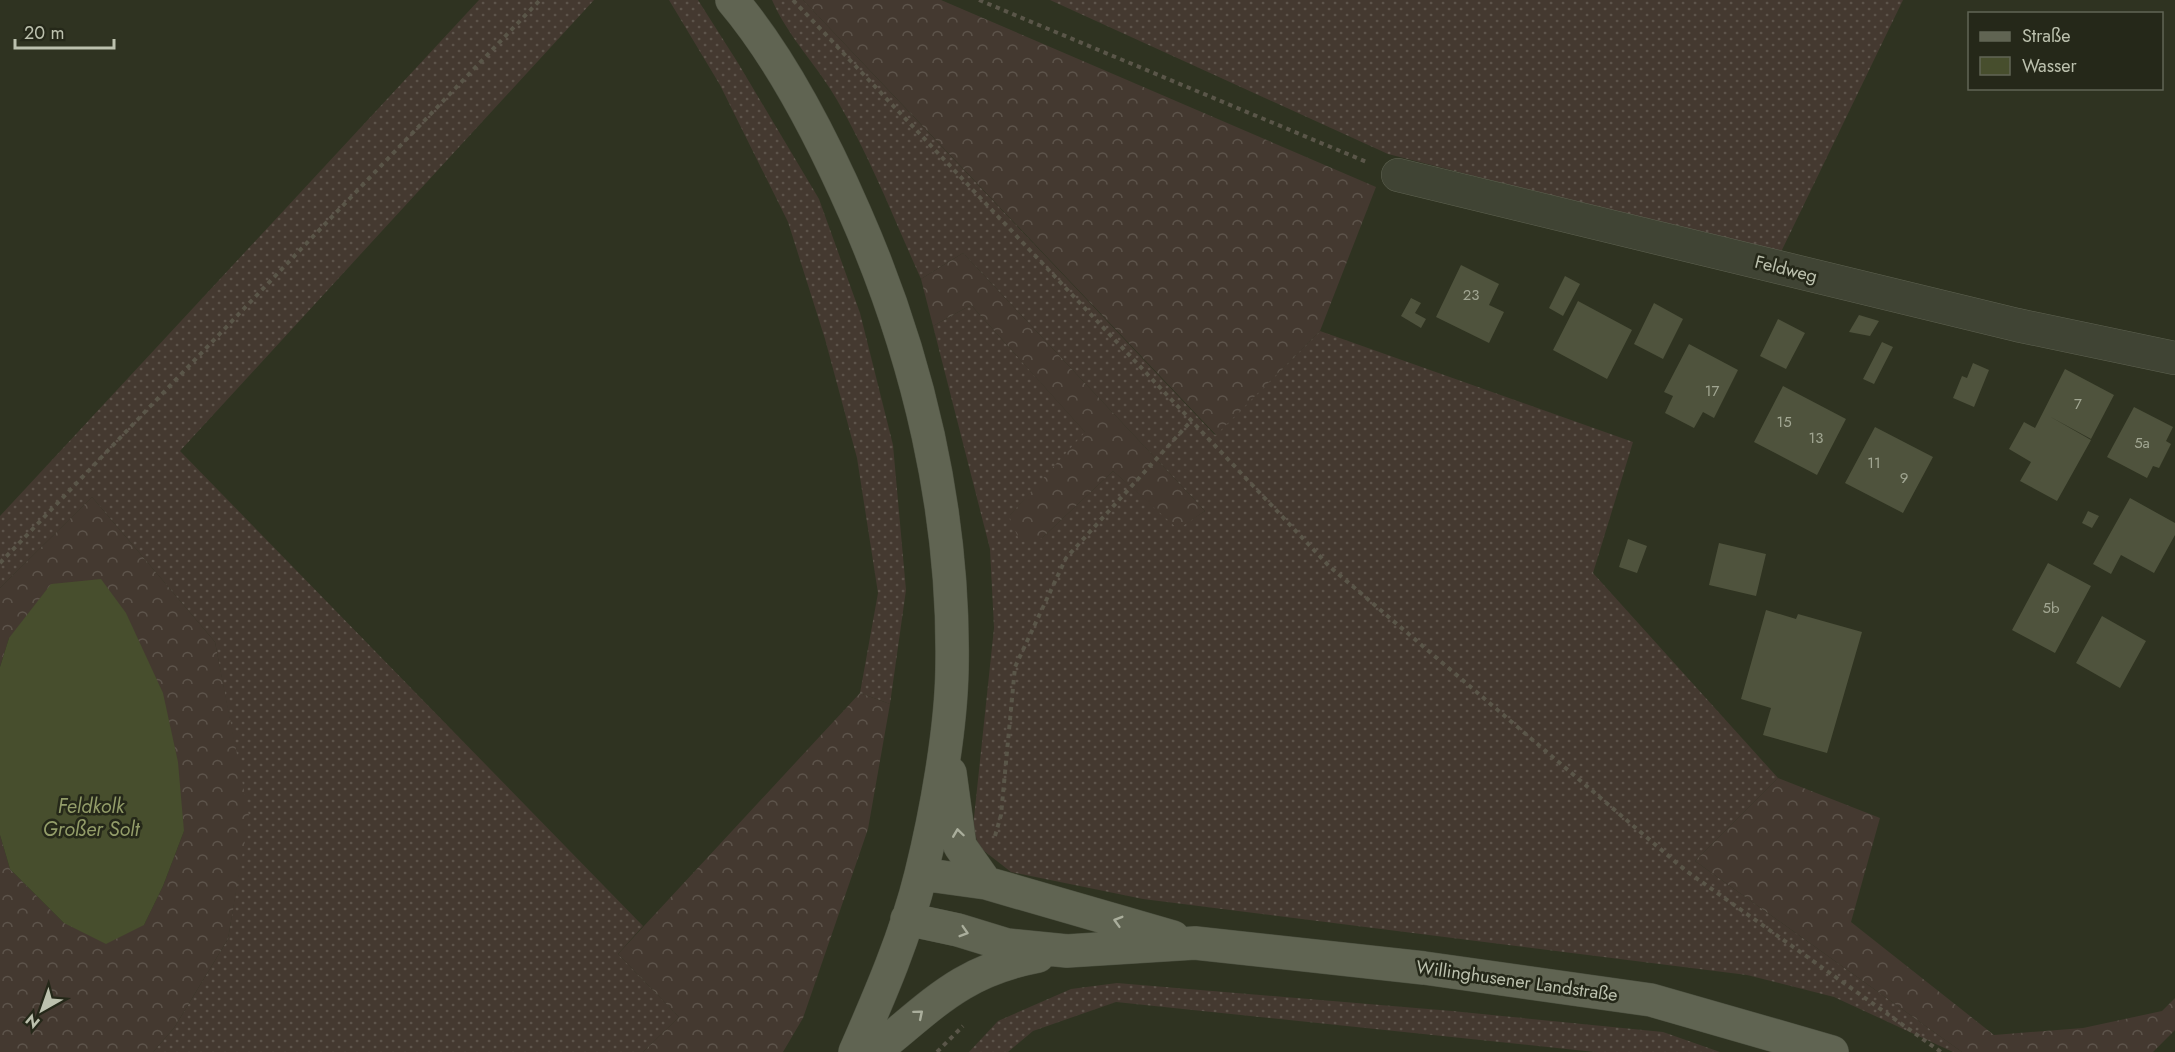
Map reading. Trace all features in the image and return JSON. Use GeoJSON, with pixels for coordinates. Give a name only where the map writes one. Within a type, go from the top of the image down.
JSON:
{"type":"FeatureCollection","features":[{"type":"Feature","properties":{"kind":"main road"},"geometry":{"type":"LineString","coordinates":[[732,0],[749,20],[824,142],[883,276],[906,342],[928,428],[943,526],[951,600],[952,671],[945,741],[914,897],[876,1003],[855,1052]]}},
{"type":"Feature","properties":{"kind":"main road"},"geometry":{"type":"LineString","coordinates":[[945,741],[960,846],[986,883]]}},
{"type":"Feature","properties":{"kind":"main road","name":"Willinghusener Landstraße"},"geometry":{"type":"LineString","coordinates":[[914,897],[986,883],[1194,943]]}},
{"type":"Feature","properties":{"kind":"main road","name":"Willinghusener Landstraße"},"geometry":{"type":"LineString","coordinates":[[914,897],[957,930],[1007,945],[1067,951],[1194,943],[1424,968],[1651,1000],[1832,1052]]}},
{"type":"Feature","properties":{"kind":"main road"},"geometry":{"type":"LineString","coordinates":[[874,1052],[958,983],[1000,964],[1067,951]]}},
{"type":"Feature","properties":{"kind":"street","name":"Feldweg"},"geometry":{"type":"LineString","coordinates":[[1398,175],[2017,325],[2175,358]]}},
{"type":"Feature","properties":{"kind":"path"},"geometry":{"type":"LineString","coordinates":[[0,563],[540,0]]}},
{"type":"Feature","properties":{"kind":"path"},"geometry":{"type":"LineString","coordinates":[[793,0],[1329,566],[1685,870],[1941,1052]]}},
{"type":"Feature","properties":{"kind":"path"},"geometry":{"type":"LineString","coordinates":[[979,0],[1398,175]]}},
{"type":"Feature","properties":{"kind":"path"},"geometry":{"type":"LineString","coordinates":[[986,883],[1001,815],[1015,667],[1066,558],[1191,421]]}},
{"type":"Feature","properties":{"kind":"green space"},"geometry":{"type":"Polygon","coordinates":[[[479,0],[594,0],[180,451],[643,926],[618,954],[679,1017],[643,1052],[153,1052],[174,1028],[228,939],[248,816],[215,642],[92,497],[0,588],[0,516],[479,0]]]}},
{"type":"Feature","properties":{"kind":"green space"},"geometry":{"type":"Polygon","coordinates":[[[669,0],[698,0],[738,63],[819,199],[860,313],[893,445],[906,590],[890,704],[860,693],[878,593],[857,458],[825,339],[788,222],[720,85],[669,0]]]}},
{"type":"Feature","properties":{"kind":"green space"},"geometry":{"type":"Polygon","coordinates":[[[772,0],[803,0],[1215,435],[1320,331],[1633,442],[1593,573],[1778,778],[1695,861],[1962,1052],[1953,1052],[1834,997],[1747,975],[1143,899],[1011,872],[979,847],[973,827],[994,628],[990,549],[933,326],[971,305],[1086,433],[1010,515],[1042,538],[1113,471],[1178,528],[1205,511],[963,253],[921,279],[849,122],[829,87],[786,26],[772,0]]]}},
{"type":"Feature","properties":{"kind":"green space"},"geometry":{"type":"Polygon","coordinates":[[[803,0],[941,0],[1376,187],[1320,331],[1216,435],[803,0]]]}},
{"type":"Feature","properties":{"kind":"green space"},"geometry":{"type":"Polygon","coordinates":[[[1050,0],[1903,0],[1780,254],[1388,154],[1050,0]]]}},
{"type":"Feature","properties":{"kind":"green space"},"geometry":{"type":"Polygon","coordinates":[[[963,253],[1205,511],[1178,529],[1113,471],[1042,538],[1020,542],[1009,516],[1085,432],[971,305],[933,326],[921,279],[963,253]]]}},
{"type":"Feature","properties":{"kind":"green space"},"geometry":{"type":"Polygon","coordinates":[[[92,497],[215,642],[249,816],[228,939],[174,1028],[153,1052],[0,1052],[0,835],[10,869],[64,923],[144,925],[163,886],[184,831],[9,638],[0,667],[0,588],[92,497]]]}},
{"type":"Feature","properties":{"kind":"green space"},"geometry":{"type":"Polygon","coordinates":[[[860,693],[890,704],[868,829],[803,1018],[783,1052],[643,1052],[679,1017],[618,954],[860,693]]]}},
{"type":"Feature","properties":{"kind":"green space"},"geometry":{"type":"Polygon","coordinates":[[[1778,778],[1880,818],[1851,922],[1994,1035],[2083,1028],[2162,1011],[2175,998],[2175,1030],[2153,1052],[1962,1052],[1695,861],[1778,778]]]}},
{"type":"Feature","properties":{"kind":"green space"},"geometry":{"type":"Polygon","coordinates":[[[1117,983],[1452,1011],[1663,1032],[1720,1052],[1595,1052],[1116,1002],[1033,1031],[1008,1052],[969,1052],[998,1021],[1071,989],[1117,983]]]}},
{"type":"Feature","properties":{"kind":"water","name":"Feldkolk Großer Solt"},"geometry":{"type":"Polygon","coordinates":[[[101,579],[126,613],[163,693],[178,762],[184,831],[163,886],[144,925],[106,944],[64,923],[10,869],[0,835],[0,667],[9,638],[51,584],[101,579]]]}},
{"type":"Feature","properties":{"kind":"building"},"geometry":{"type":"Polygon","coordinates":[[[1461,265],[1499,284],[1489,305],[1504,312],[1489,343],[1436,317],[1461,265]]]}},
{"type":"Feature","properties":{"kind":"building"},"geometry":{"type":"Polygon","coordinates":[[[1565,276],[1580,284],[1563,316],[1549,308],[1565,276]]]}},
{"type":"Feature","properties":{"kind":"building"},"geometry":{"type":"Polygon","coordinates":[[[1411,298],[1421,303],[1415,313],[1426,319],[1421,328],[1401,316],[1411,298]]]}},
{"type":"Feature","properties":{"kind":"building"},"geometry":{"type":"Polygon","coordinates":[[[1578,301],[1632,330],[1607,379],[1553,350],[1578,301]]]}},
{"type":"Feature","properties":{"kind":"building"},"geometry":{"type":"Polygon","coordinates":[[[1654,303],[1683,319],[1663,359],[1634,344],[1654,303]]]}},
{"type":"Feature","properties":{"kind":"building"},"geometry":{"type":"Polygon","coordinates":[[[1859,315],[1879,321],[1870,336],[1849,332],[1859,315]]]}},
{"type":"Feature","properties":{"kind":"building"},"geometry":{"type":"Polygon","coordinates":[[[1778,319],[1805,333],[1786,369],[1760,356],[1778,319]]]}},
{"type":"Feature","properties":{"kind":"building"},"geometry":{"type":"Polygon","coordinates":[[[1882,342],[1893,347],[1874,384],[1863,379],[1882,342]]]}},
{"type":"Feature","properties":{"kind":"building"},"geometry":{"type":"Polygon","coordinates":[[[1689,344],[1738,370],[1714,418],[1703,412],[1694,428],[1665,413],[1673,396],[1664,392],[1689,344]]]}},
{"type":"Feature","properties":{"kind":"building"},"geometry":{"type":"Polygon","coordinates":[[[1973,363],[1989,370],[1974,407],[1953,398],[1962,376],[1967,378],[1973,363]]]}},
{"type":"Feature","properties":{"kind":"building"},"geometry":{"type":"Polygon","coordinates":[[[2065,369],[2114,395],[2091,439],[2049,416],[2091,440],[2057,501],[2020,481],[2031,462],[2009,449],[2024,422],[2035,428],[2065,369]]]}},
{"type":"Feature","properties":{"kind":"building"},"geometry":{"type":"Polygon","coordinates":[[[1783,386],[1846,419],[1817,475],[1754,442],[1783,386]]]}},
{"type":"Feature","properties":{"kind":"building"},"geometry":{"type":"Polygon","coordinates":[[[2134,407],[2173,427],[2166,441],[2171,444],[2159,468],[2153,466],[2147,478],[2107,457],[2134,407]]]}},
{"type":"Feature","properties":{"kind":"building"},"geometry":{"type":"Polygon","coordinates":[[[1875,427],[1933,457],[1903,513],[1845,483],[1875,427]]]}},
{"type":"Feature","properties":{"kind":"building"},"geometry":{"type":"Polygon","coordinates":[[[2130,498],[2175,523],[2175,535],[2154,573],[2121,555],[2111,574],[2093,564],[2130,498]]]}},
{"type":"Feature","properties":{"kind":"building"},"geometry":{"type":"Polygon","coordinates":[[[2088,511],[2099,516],[2092,528],[2082,523],[2088,511]]]}},
{"type":"Feature","properties":{"kind":"building"},"geometry":{"type":"Polygon","coordinates":[[[1628,539],[1647,546],[1637,573],[1619,567],[1628,539]]]}},
{"type":"Feature","properties":{"kind":"building"},"geometry":{"type":"Polygon","coordinates":[[[1719,543],[1766,554],[1756,596],[1709,585],[1719,543]]]}},
{"type":"Feature","properties":{"kind":"building"},"geometry":{"type":"Polygon","coordinates":[[[2048,563],[2091,586],[2055,653],[2012,630],[2048,563]]]}},
{"type":"Feature","properties":{"kind":"building"},"geometry":{"type":"Polygon","coordinates":[[[1766,610],[1796,619],[1798,614],[1862,632],[1827,753],[1763,735],[1771,708],[1741,699],[1766,610]]]}},
{"type":"Feature","properties":{"kind":"building"},"geometry":{"type":"Polygon","coordinates":[[[2102,616],[2146,641],[2120,688],[2076,663],[2102,616]]]}}]}
